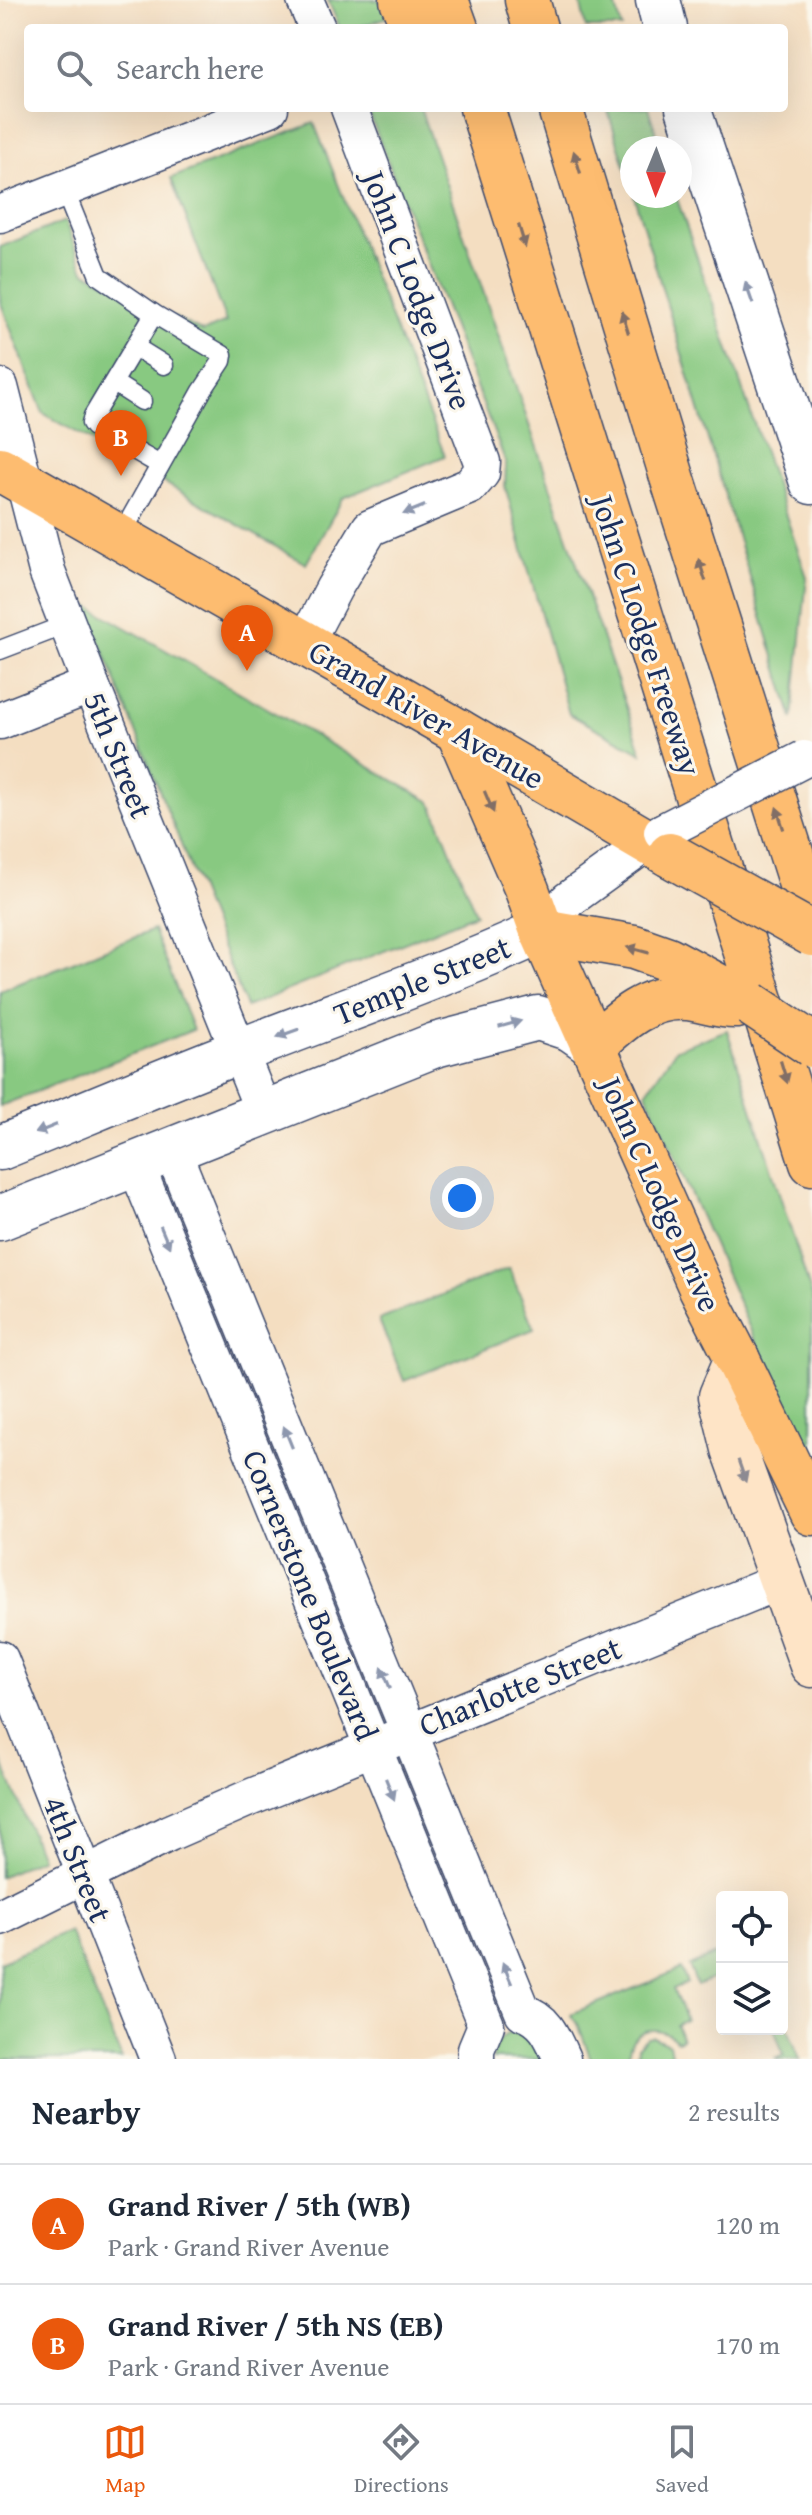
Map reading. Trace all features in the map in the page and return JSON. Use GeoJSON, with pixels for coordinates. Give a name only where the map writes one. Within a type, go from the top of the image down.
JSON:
{"type":"FeatureCollection","features":[{"type":"Feature","properties":{"kind":"main road"},"geometry":{"type":"LineString","coordinates":[[402,0],[412,24]]}},
{"type":"Feature","properties":{"kind":"main road"},"geometry":{"type":"LineString","coordinates":[[446,0],[455,24]]}},
{"type":"Feature","properties":{"kind":"main road"},"geometry":{"type":"LineString","coordinates":[[527,0],[534,24]]}},
{"type":"Feature","properties":{"kind":"main road"},"geometry":{"type":"LineString","coordinates":[[452,112],[502,171]]}},
{"type":"Feature","properties":{"kind":"main road","name":"John C Lodge Freeway"},"geometry":{"type":"LineString","coordinates":[[483,112],[812,1163]]}},
{"type":"Feature","properties":{"kind":"main road"},"geometry":{"type":"LineString","coordinates":[[561,112],[672,477],[812,919]]}},
{"type":"Feature","properties":{"kind":"main road","name":"Grand River Avenue"},"geometry":{"type":"LineString","coordinates":[[8,476],[659,843],[812,934]]}},
{"type":"Feature","properties":{"kind":"main road","name":"John C Lodge Drive"},"geometry":{"type":"LineString","coordinates":[[458,731],[542,931],[701,1288],[812,1513]]}},
{"type":"Feature","properties":{"kind":"main road"},"geometry":{"type":"LineString","coordinates":[[542,931],[634,947],[668,959],[812,1045]]}},
{"type":"Feature","properties":{"kind":"main road"},"geometry":{"type":"LineString","coordinates":[[594,1045],[620,1021],[652,1002],[728,997]]}},
{"type":"Feature","properties":{"kind":"main road"},"geometry":{"type":"LineString","coordinates":[[737,1358],[721,1396],[734,1449],[812,1665]]}},
{"type":"Feature","properties":{"kind":"street"},"geometry":{"type":"LineString","coordinates":[[305,0],[315,24]]}},
{"type":"Feature","properties":{"kind":"street"},"geometry":{"type":"LineString","coordinates":[[658,0],[664,24]]}},
{"type":"Feature","properties":{"kind":"street"},"geometry":{"type":"LineString","coordinates":[[0,214],[260,112]]}},
{"type":"Feature","properties":{"kind":"street","name":"John C Lodge Drive"},"geometry":{"type":"LineString","coordinates":[[305,643],[370,528],[470,486],[481,473],[480,451],[351,112]]}},
{"type":"Feature","properties":{"kind":"street"},"geometry":{"type":"LineString","coordinates":[[689,112],[812,482]]}},
{"type":"Feature","properties":{"kind":"street","name":"5th Street"},"geometry":{"type":"LineString","coordinates":[[0,387],[8,476],[264,1113]]}},
{"type":"Feature","properties":{"kind":"street"},"geometry":{"type":"LineString","coordinates":[[0,721],[91,685]]}},
{"type":"Feature","properties":{"kind":"street","name":"Temple Street"},"geometry":{"type":"LineString","coordinates":[[0,1148],[239,1051],[365,1005],[542,931],[568,900],[659,843],[808,758]]}},
{"type":"Feature","properties":{"kind":"street"},"geometry":{"type":"LineString","coordinates":[[365,1005],[388,1064]]}},
{"type":"Feature","properties":{"kind":"street","name":"Temple Street"},"geometry":{"type":"LineString","coordinates":[[0,1218],[435,1045],[538,1018],[571,1029],[594,1045]]}},
{"type":"Feature","properties":{"kind":"street","name":"Cornerstone Boulevard"},"geometry":{"type":"LineString","coordinates":[[154,1158],[408,1732],[461,1913],[481,2042]]}},
{"type":"Feature","properties":{"kind":"street","name":"Cornerstone Boulevard"},"geometry":{"type":"LineString","coordinates":[[154,1158],[373,1747],[461,1913],[523,2012]]}},
{"type":"Feature","properties":{"kind":"street","name":"Charlotte Street"},"geometry":{"type":"LineString","coordinates":[[0,1917],[169,1833],[781,1581]]}},
{"type":"Feature","properties":{"kind":"street","name":"4th Street"},"geometry":{"type":"LineString","coordinates":[[0,1659],[158,2059]]}},
{"type":"Feature","properties":{"kind":"street","name":"Cornerstone Boulevard"},"geometry":{"type":"LineString","coordinates":[[481,2042],[509,2012],[523,2012],[534,2015],[544,2025],[562,2059]]}},
{"type":"Feature","properties":{"kind":"lane"},"geometry":{"type":"LineString","coordinates":[[64,189],[99,276],[154,314],[223,355],[222,361],[197,388],[160,465],[120,537]]}},
{"type":"Feature","properties":{"kind":"lane"},"geometry":{"type":"LineString","coordinates":[[154,314],[91,423],[160,465]]}},
{"type":"Feature","properties":{"kind":"lane"},"geometry":{"type":"LineString","coordinates":[[135,347],[164,365]]}},
{"type":"Feature","properties":{"kind":"lane"},"geometry":{"type":"LineString","coordinates":[[114,383],[142,401]]}},
{"type":"Feature","properties":{"kind":"lane"},"geometry":{"type":"LineString","coordinates":[[0,650],[68,624]]}},
{"type":"Feature","properties":{"kind":"green space"},"geometry":{"type":"Polygon","coordinates":[[[328,0],[384,0],[391,16],[368,24],[338,24],[328,0]]]}},
{"type":"Feature","properties":{"kind":"green space"},"geometry":{"type":"Polygon","coordinates":[[[580,0],[614,0],[621,24],[585,24],[580,0]]]}},
{"type":"Feature","properties":{"kind":"green space"},"geometry":{"type":"Polygon","coordinates":[[[369,112],[421,112],[642,753],[569,714],[505,486],[506,463],[369,112]]]}},
{"type":"Feature","properties":{"kind":"green space"},"geometry":{"type":"Polygon","coordinates":[[[608,112],[649,112],[657,136],[620,136],[620,150],[608,112]]]}},
{"type":"Feature","properties":{"kind":"green space"},"geometry":{"type":"Polygon","coordinates":[[[314,123],[445,456],[343,498],[306,564],[43,413],[0,301],[0,247],[65,221],[84,271],[203,332],[226,322],[171,178],[314,123]]]}},
{"type":"Feature","properties":{"kind":"green space"},"geometry":{"type":"Polygon","coordinates":[[[638,208],[680,208],[807,577],[793,719],[638,208]]]}},
{"type":"Feature","properties":{"kind":"green space"},"geometry":{"type":"Polygon","coordinates":[[[85,604],[431,802],[476,914],[246,1007],[85,604]]]}},
{"type":"Feature","properties":{"kind":"green space"},"geometry":{"type":"Polygon","coordinates":[[[153,930],[193,1030],[0,1106],[0,991],[153,930]]]}},
{"type":"Feature","properties":{"kind":"green space"},"geometry":{"type":"Polygon","coordinates":[[[727,1030],[812,1296],[812,1470],[646,1092],[676,1049],[727,1030]]]}},
{"type":"Feature","properties":{"kind":"green space"},"geometry":{"type":"Polygon","coordinates":[[[509,1268],[534,1329],[404,1381],[379,1320],[509,1268]]]}},
{"type":"Feature","properties":{"kind":"green space"},"geometry":{"type":"Polygon","coordinates":[[[0,1756],[41,1858],[0,1877],[0,1756]]]}},
{"type":"Feature","properties":{"kind":"green space"},"geometry":{"type":"Polygon","coordinates":[[[69,1931],[122,2059],[0,2059],[0,1962],[69,1931]]]}},
{"type":"Feature","properties":{"kind":"green space"},"geometry":{"type":"Polygon","coordinates":[[[716,1955],[716,1977],[697,1985],[689,1966],[716,1955]]]}},
{"type":"Feature","properties":{"kind":"green space"},"geometry":{"type":"Polygon","coordinates":[[[681,1969],[687,1983],[673,1989],[686,2020],[676,2025],[682,2039],[677,2041],[661,2031],[645,2031],[633,2041],[629,2059],[591,2059],[571,2014],[681,1969]]]}},
{"type":"Feature","properties":{"kind":"green space"},"geometry":{"type":"Polygon","coordinates":[[[788,2029],[800,2059],[775,2059],[784,2055],[776,2035],[788,2035],[788,2029]]]}},
{"type":"Feature","properties":{"kind":"green space"},"geometry":{"type":"Polygon","coordinates":[[[520,2030],[528,2031],[547,2059],[493,2059],[500,2039],[520,2030]]]}},
{"type":"Feature","properties":{"kind":"green space"},"geometry":{"type":"Polygon","coordinates":[[[653,2037],[669,2044],[672,2059],[637,2059],[638,2046],[653,2037]]]}},
{"type":"Feature","properties":{"kind":"place","name":"Grand River / 5th NS (EB)"},"geometry":{"type":"Point","coordinates":[121,476]}},
{"type":"Feature","properties":{"kind":"place","name":"Grand River / 5th (WB)"},"geometry":{"type":"Point","coordinates":[247,671]}}]}
